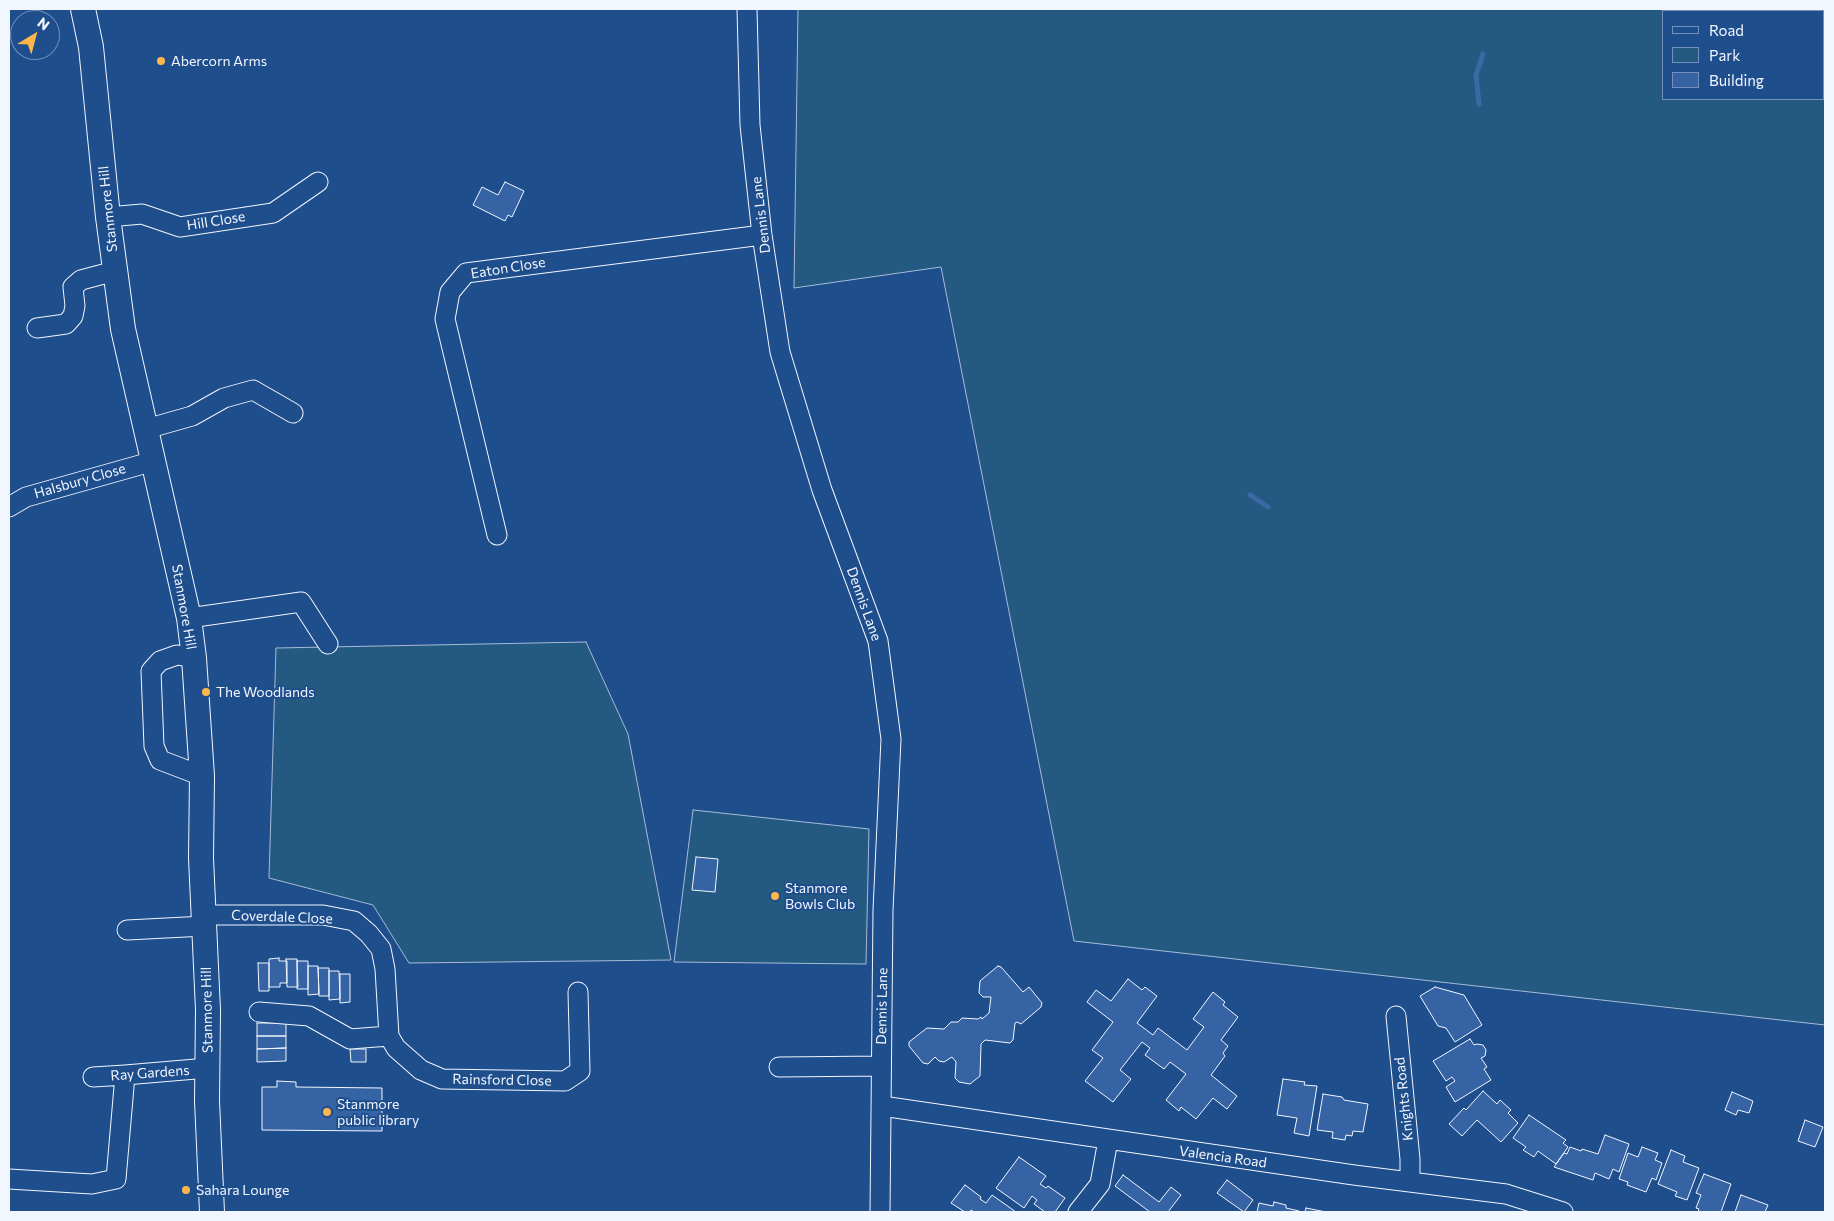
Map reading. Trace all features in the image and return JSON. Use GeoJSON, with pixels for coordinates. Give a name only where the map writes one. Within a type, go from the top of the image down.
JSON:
{"type":"FeatureCollection","features":[{"type":"Feature","properties":{"kind":"main road","name":"Stanmore Hill"},"geometry":{"type":"LineString","coordinates":[[83,9],[91,47],[108,217],[123,329],[189,618],[194,658],[202,776],[201,858],[205,920],[207,1101],[212,1212]]}},
{"type":"Feature","properties":{"kind":"street","name":"Dennis Lane"},"geometry":{"type":"LineString","coordinates":[[747,9],[750,125],[762,235],[780,352],[822,490],[878,641],[892,739],[884,910],[880,1212]]}},
{"type":"Feature","properties":{"kind":"street","name":"Hill Close"},"geometry":{"type":"LineString","coordinates":[[108,217],[142,214],[180,227],[273,213],[318,182]]}},
{"type":"Feature","properties":{"kind":"street","name":"Eaton Close"},"geometry":{"type":"LineString","coordinates":[[497,535],[445,319],[450,292],[466,273],[762,235]]}},
{"type":"Feature","properties":{"kind":"street"},"geometry":{"type":"LineString","coordinates":[[37,328],[66,324],[73,316],[75,306],[73,288],[81,280],[115,271]]}},
{"type":"Feature","properties":{"kind":"street"},"geometry":{"type":"LineString","coordinates":[[146,429],[192,416],[224,398],[253,390],[293,412]]}},
{"type":"Feature","properties":{"kind":"street","name":"Halsbury Close"},"geometry":{"type":"LineString","coordinates":[[9,507],[26,496],[154,461]]}},
{"type":"Feature","properties":{"kind":"street"},"geometry":{"type":"LineString","coordinates":[[189,618],[301,602],[328,644]]}},
{"type":"Feature","properties":{"kind":"street"},"geometry":{"type":"LineString","coordinates":[[194,658],[176,655],[160,661],[151,670],[154,746],[160,760],[202,776]]}},
{"type":"Feature","properties":{"kind":"street","name":"Coverdale Close"},"geometry":{"type":"LineString","coordinates":[[127,930],[205,920],[323,916],[354,921],[369,934],[381,949],[385,968],[389,1036]]}},
{"type":"Feature","properties":{"kind":"street","name":"Rainsford Close"},"geometry":{"type":"LineString","coordinates":[[389,1036],[396,1048],[421,1070],[442,1079],[565,1081],[580,1071],[578,992]]}},
{"type":"Feature","properties":{"kind":"street"},"geometry":{"type":"LineString","coordinates":[[259,1012],[309,1016],[350,1039],[389,1036]]}},
{"type":"Feature","properties":{"kind":"street","name":"Knights Road"},"geometry":{"type":"LineString","coordinates":[[1396,1016],[1410,1153],[1410,1182]]}},
{"type":"Feature","properties":{"kind":"street"},"geometry":{"type":"LineString","coordinates":[[779,1067],[881,1066]]}},
{"type":"Feature","properties":{"kind":"street","name":"Ray Gardens"},"geometry":{"type":"LineString","coordinates":[[92,1076],[208,1068]]}},
{"type":"Feature","properties":{"kind":"street"},"geometry":{"type":"LineString","coordinates":[[9,1179],[92,1184],[116,1179],[125,1075]]}},
{"type":"Feature","properties":{"kind":"street","name":"Valencia Road"},"geometry":{"type":"LineString","coordinates":[[882,1106],[1069,1132],[1108,1140],[1506,1194],[1563,1212]]}},
{"type":"Feature","properties":{"kind":"street"},"geometry":{"type":"LineString","coordinates":[[1078,1212],[1100,1184],[1108,1140]]}},
{"type":"Feature","properties":{"kind":"green space"},"geometry":{"type":"Polygon","coordinates":[[[798,9],[1825,9],[1825,1025],[1074,941],[941,267],[794,288],[798,9]]]}},
{"type":"Feature","properties":{"kind":"green space"},"geometry":{"type":"Polygon","coordinates":[[[586,642],[628,734],[671,960],[409,963],[373,905],[269,878],[276,648],[586,642]]]}},
{"type":"Feature","properties":{"kind":"green space","name":"Stanmore Bowls Club"},"geometry":{"type":"Polygon","coordinates":[[[693,810],[869,829],[866,964],[674,962],[693,810]]]}},
{"type":"Feature","properties":{"kind":"building"},"geometry":{"type":"Polygon","coordinates":[[[505,182],[524,191],[512,217],[508,215],[505,221],[473,205],[482,187],[498,195],[505,182]]]}},
{"type":"Feature","properties":{"kind":"building"},"geometry":{"type":"Polygon","coordinates":[[[696,857],[718,859],[715,892],[692,890],[696,857]]]}},
{"type":"Feature","properties":{"kind":"building"},"geometry":{"type":"Polygon","coordinates":[[[279,958],[279,961],[287,961],[287,983],[280,983],[280,987],[269,987],[269,959],[279,958]]]}},
{"type":"Feature","properties":{"kind":"building"},"geometry":{"type":"Polygon","coordinates":[[[286,959],[297,959],[298,987],[287,987],[286,959]]]}},
{"type":"Feature","properties":{"kind":"building"},"geometry":{"type":"Polygon","coordinates":[[[297,961],[308,961],[308,989],[297,989],[297,961]]]}},
{"type":"Feature","properties":{"kind":"building"},"geometry":{"type":"Polygon","coordinates":[[[258,963],[269,963],[269,991],[259,991],[258,963]]]}},
{"type":"Feature","properties":{"kind":"building"},"geometry":{"type":"Polygon","coordinates":[[[308,966],[318,966],[319,994],[308,995],[308,966]]]}},
{"type":"Feature","properties":{"kind":"building"},"geometry":{"type":"Polygon","coordinates":[[[998,966],[1023,992],[1029,987],[1042,1003],[1041,1007],[1021,1024],[1015,1023],[1013,1040],[1010,1043],[985,1040],[981,1044],[980,1076],[970,1084],[959,1082],[955,1078],[956,1062],[952,1057],[944,1062],[939,1061],[935,1057],[928,1064],[923,1063],[909,1046],[909,1042],[927,1028],[944,1029],[951,1022],[958,1022],[962,1018],[978,1019],[981,1017],[982,1019],[989,1013],[991,997],[983,997],[979,993],[980,981],[998,966]]]}},
{"type":"Feature","properties":{"kind":"building"},"geometry":{"type":"Polygon","coordinates":[[[318,968],[329,968],[329,996],[319,996],[318,968]]]}},
{"type":"Feature","properties":{"kind":"building"},"geometry":{"type":"Polygon","coordinates":[[[329,971],[339,971],[340,999],[329,1000],[329,971]]]}},
{"type":"Feature","properties":{"kind":"building"},"geometry":{"type":"Polygon","coordinates":[[[340,974],[350,974],[350,1002],[340,1003],[340,974]]]}},
{"type":"Feature","properties":{"kind":"building"},"geometry":{"type":"Polygon","coordinates":[[[1128,979],[1142,990],[1145,987],[1157,996],[1137,1023],[1153,1035],[1158,1028],[1187,1050],[1204,1027],[1193,1019],[1213,992],[1225,1002],[1223,1005],[1238,1017],[1221,1040],[1228,1046],[1223,1053],[1225,1056],[1211,1075],[1237,1096],[1227,1109],[1213,1098],[1196,1119],[1181,1107],[1179,1111],[1166,1100],[1186,1074],[1170,1062],[1164,1069],[1145,1055],[1150,1048],[1142,1042],[1120,1070],[1131,1079],[1113,1102],[1085,1081],[1103,1058],[1092,1050],[1113,1022],[1087,1002],[1096,990],[1111,1001],[1128,979]]]}},
{"type":"Feature","properties":{"kind":"building"},"geometry":{"type":"Polygon","coordinates":[[[1435,987],[1464,995],[1482,1025],[1455,1042],[1446,1028],[1438,1026],[1420,996],[1435,987]]]}},
{"type":"Feature","properties":{"kind":"building"},"geometry":{"type":"Polygon","coordinates":[[[257,1023],[286,1023],[286,1036],[257,1036],[257,1023]]]}},
{"type":"Feature","properties":{"kind":"building"},"geometry":{"type":"Polygon","coordinates":[[[257,1036],[286,1036],[286,1048],[257,1049],[257,1036]]]}},
{"type":"Feature","properties":{"kind":"building"},"geometry":{"type":"Polygon","coordinates":[[[1470,1039],[1474,1045],[1483,1045],[1486,1050],[1485,1056],[1481,1058],[1487,1067],[1484,1069],[1491,1080],[1455,1102],[1446,1087],[1455,1081],[1452,1077],[1446,1081],[1433,1061],[1470,1039]]]}},
{"type":"Feature","properties":{"kind":"building"},"geometry":{"type":"Polygon","coordinates":[[[286,1048],[286,1061],[257,1062],[257,1049],[286,1048]]]}},
{"type":"Feature","properties":{"kind":"building"},"geometry":{"type":"Polygon","coordinates":[[[350,1049],[366,1049],[366,1062],[351,1062],[350,1049]]]}},
{"type":"Feature","properties":{"kind":"building"},"geometry":{"type":"Polygon","coordinates":[[[1283,1079],[1305,1082],[1304,1085],[1317,1086],[1309,1136],[1294,1133],[1297,1118],[1277,1115],[1283,1079]]]}},
{"type":"Feature","properties":{"kind":"building"},"geometry":{"type":"Polygon","coordinates":[[[277,1081],[296,1082],[296,1087],[382,1088],[382,1131],[262,1130],[262,1087],[277,1087],[277,1081]]]}},
{"type":"Feature","properties":{"kind":"building"},"geometry":{"type":"Polygon","coordinates":[[[1483,1091],[1497,1104],[1500,1100],[1511,1110],[1508,1113],[1518,1123],[1501,1142],[1477,1120],[1462,1136],[1449,1124],[1464,1108],[1466,1110],[1483,1091]]]}},
{"type":"Feature","properties":{"kind":"building"},"geometry":{"type":"Polygon","coordinates":[[[1732,1092],[1753,1101],[1749,1113],[1738,1110],[1736,1115],[1725,1110],[1732,1092]]]}},
{"type":"Feature","properties":{"kind":"building"},"geometry":{"type":"Polygon","coordinates":[[[1323,1094],[1368,1104],[1363,1132],[1353,1131],[1352,1136],[1346,1135],[1345,1140],[1332,1138],[1333,1132],[1317,1130],[1323,1094]]]}},
{"type":"Feature","properties":{"kind":"building"},"geometry":{"type":"Polygon","coordinates":[[[1529,1115],[1566,1140],[1563,1143],[1568,1147],[1556,1164],[1538,1151],[1534,1157],[1523,1150],[1526,1147],[1513,1138],[1529,1115]]]}},
{"type":"Feature","properties":{"kind":"building"},"geometry":{"type":"Polygon","coordinates":[[[1805,1120],[1823,1127],[1815,1147],[1798,1141],[1805,1120]]]}},
{"type":"Feature","properties":{"kind":"building"},"geometry":{"type":"Polygon","coordinates":[[[1605,1135],[1629,1144],[1619,1172],[1613,1169],[1609,1179],[1595,1173],[1593,1180],[1554,1167],[1564,1153],[1567,1154],[1570,1147],[1598,1154],[1605,1135]]]}},
{"type":"Feature","properties":{"kind":"building"},"geometry":{"type":"Polygon","coordinates":[[[1642,1147],[1658,1153],[1655,1160],[1662,1163],[1656,1180],[1652,1178],[1646,1192],[1627,1185],[1628,1182],[1619,1179],[1628,1153],[1638,1157],[1642,1147]]]}},
{"type":"Feature","properties":{"kind":"building"},"geometry":{"type":"Polygon","coordinates":[[[1671,1150],[1685,1156],[1683,1162],[1699,1168],[1687,1200],[1675,1196],[1677,1192],[1658,1184],[1671,1150]]]}},
{"type":"Feature","properties":{"kind":"building"},"geometry":{"type":"Polygon","coordinates":[[[1019,1157],[1046,1176],[1040,1184],[1046,1188],[1048,1186],[1065,1198],[1055,1212],[1045,1212],[1034,1204],[1037,1200],[1032,1196],[1024,1208],[996,1188],[1019,1157]]]}},
{"type":"Feature","properties":{"kind":"building"},"geometry":{"type":"Polygon","coordinates":[[[1704,1174],[1731,1184],[1721,1212],[1698,1212],[1699,1209],[1696,1208],[1701,1195],[1696,1193],[1704,1174]]]}},
{"type":"Feature","properties":{"kind":"building"},"geometry":{"type":"Polygon","coordinates":[[[1123,1175],[1159,1202],[1171,1187],[1181,1195],[1168,1212],[1150,1212],[1115,1186],[1123,1175]]]}},
{"type":"Feature","properties":{"kind":"building"},"geometry":{"type":"Polygon","coordinates":[[[1227,1180],[1253,1200],[1244,1212],[1217,1193],[1227,1180]]]}},
{"type":"Feature","properties":{"kind":"building"},"geometry":{"type":"Polygon","coordinates":[[[965,1185],[986,1203],[992,1195],[1016,1212],[974,1212],[971,1210],[970,1212],[965,1212],[951,1203],[965,1185]]]}},
{"type":"Feature","properties":{"kind":"building"},"geometry":{"type":"Polygon","coordinates":[[[1741,1195],[1768,1205],[1765,1212],[1735,1212],[1741,1195]]]}},
{"type":"Feature","properties":{"kind":"building"},"geometry":{"type":"Polygon","coordinates":[[[1274,1202],[1286,1205],[1286,1208],[1299,1212],[1257,1212],[1259,1203],[1273,1206],[1274,1202]]]}},
{"type":"Feature","properties":{"kind":"building"},"geometry":{"type":"Polygon","coordinates":[[[1306,1208],[1326,1212],[1305,1212],[1306,1208]]]}},
{"type":"Feature","properties":{"kind":"waterway"},"geometry":{"type":"LineString","coordinates":[[1479,104],[1476,75],[1483,54]]}},
{"type":"Feature","properties":{"kind":"waterway"},"geometry":{"type":"LineString","coordinates":[[1250,495],[1268,507]]}},
{"type":"Feature","properties":{"kind":"place","name":"Abercorn Arms"},"geometry":{"type":"Point","coordinates":[161,61]}},
{"type":"Feature","properties":{"kind":"place","name":"The Woodlands"},"geometry":{"type":"Point","coordinates":[206,692]}},
{"type":"Feature","properties":{"kind":"place","name":"Stanmore Bowls Club"},"geometry":{"type":"Point","coordinates":[775,896]}},
{"type":"Feature","properties":{"kind":"place","name":"Stanmore public library"},"geometry":{"type":"Point","coordinates":[327,1112]}},
{"type":"Feature","properties":{"kind":"place","name":"Sahara Lounge"},"geometry":{"type":"Point","coordinates":[186,1190]}}]}
